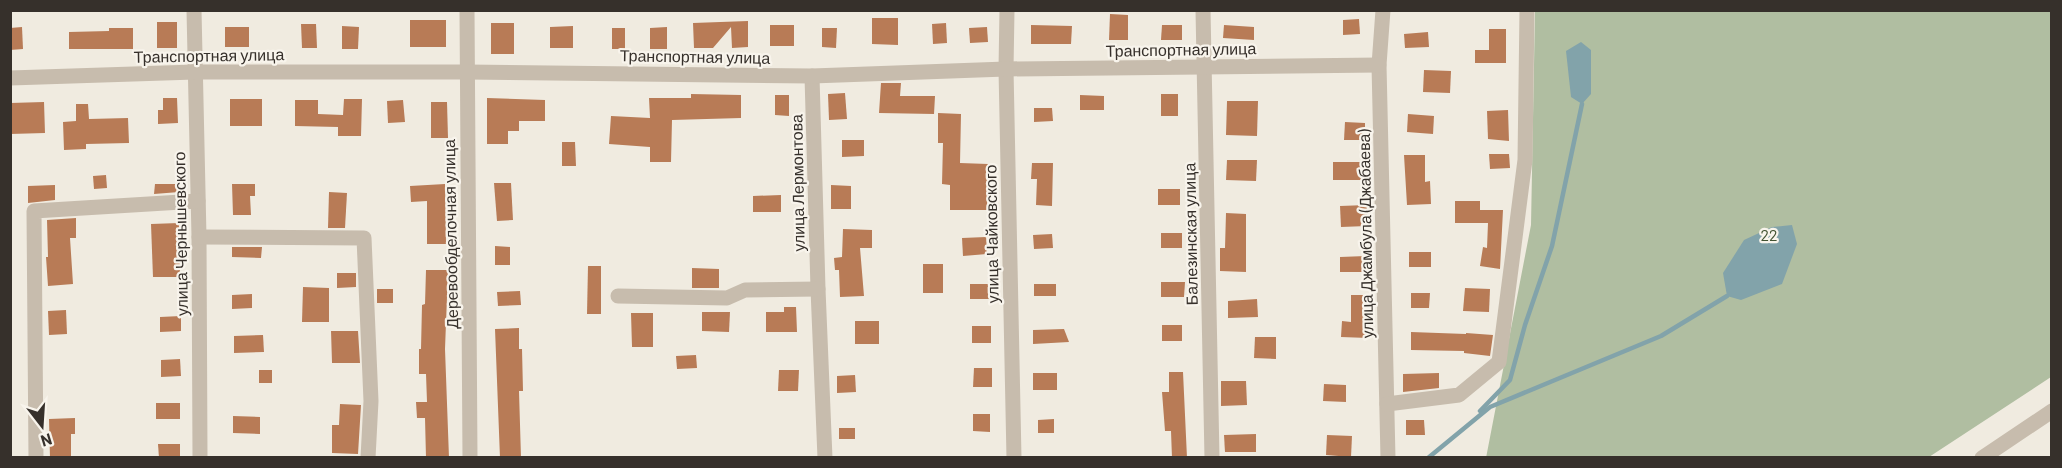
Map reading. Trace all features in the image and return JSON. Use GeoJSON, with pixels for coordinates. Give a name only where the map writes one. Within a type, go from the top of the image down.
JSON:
{"type":"FeatureCollection","features":[{"type":"Feature","properties":{"kind":"street","name":"улица Чернышевского"},"geometry":{"type":"LineString","coordinates":[[194,10],[199,237],[200,458]]}},
{"type":"Feature","properties":{"kind":"street","name":"Деревообделочная улица"},"geometry":{"type":"LineString","coordinates":[[467,10],[470,458]]}},
{"type":"Feature","properties":{"kind":"street","name":"улица Чайковского"},"geometry":{"type":"LineString","coordinates":[[1007,10],[1006,69],[1014,458]]}},
{"type":"Feature","properties":{"kind":"street","name":"Балезинская улица"},"geometry":{"type":"LineString","coordinates":[[1203,10],[1212,458]]}},
{"type":"Feature","properties":{"kind":"street","name":"улица Джамбула (Джабаева)"},"geometry":{"type":"LineString","coordinates":[[1383,10],[1379,65],[1388,458]]}},
{"type":"Feature","properties":{"kind":"street"},"geometry":{"type":"LineString","coordinates":[[1387,404],[1459,394],[1499,363],[1525,160],[1527,10]]}},
{"type":"Feature","properties":{"kind":"street","name":"Транспортная улица"},"geometry":{"type":"LineString","coordinates":[[10,78],[195,72],[812,76],[1006,69],[1379,65]]}},
{"type":"Feature","properties":{"kind":"street","name":"улица Лермонтова"},"geometry":{"type":"LineString","coordinates":[[812,76],[825,458]]}},
{"type":"Feature","properties":{"kind":"street"},"geometry":{"type":"LineString","coordinates":[[36,458],[34,211],[198,201]]}},
{"type":"Feature","properties":{"kind":"street"},"geometry":{"type":"LineString","coordinates":[[199,237],[364,238],[371,401],[368,458]]}},
{"type":"Feature","properties":{"kind":"street"},"geometry":{"type":"LineString","coordinates":[[618,296],[727,298],[745,290],[818,289]]}},
{"type":"Feature","properties":{"kind":"street"},"geometry":{"type":"LineString","coordinates":[[1982,458],[2052,411]]}},
{"type":"Feature","properties":{"kind":"green space","name":"22"},"geometry":{"type":"Polygon","coordinates":[[[1535,11],[2051,11],[2051,377],[1929,457],[1486,458],[1531,225],[1535,11]]]}},
{"type":"Feature","properties":{"kind":"water"},"geometry":{"type":"Polygon","coordinates":[[[1581,42],[1591,50],[1591,94],[1582,104],[1571,97],[1566,51],[1581,42]]]}},
{"type":"Feature","properties":{"kind":"water"},"geometry":{"type":"Polygon","coordinates":[[[1792,225],[1797,244],[1782,284],[1741,300],[1727,296],[1723,273],[1744,240],[1772,227],[1792,225]]]}},
{"type":"Feature","properties":{"kind":"building"},"geometry":{"type":"Polygon","coordinates":[[[1110,14],[1128,15],[1128,40],[1109,40],[1110,14]]]}},
{"type":"Feature","properties":{"kind":"building"},"geometry":{"type":"Polygon","coordinates":[[[872,18],[898,18],[898,45],[872,44],[872,18]]]}},
{"type":"Feature","properties":{"kind":"building"},"geometry":{"type":"Polygon","coordinates":[[[1359,19],[1360,34],[1343,35],[1343,20],[1359,19]]]}},
{"type":"Feature","properties":{"kind":"building"},"geometry":{"type":"Polygon","coordinates":[[[410,20],[446,20],[446,47],[410,47],[410,20]]]}},
{"type":"Feature","properties":{"kind":"building"},"geometry":{"type":"Polygon","coordinates":[[[748,21],[748,47],[732,48],[731,27],[713,48],[694,48],[693,23],[748,21]]]}},
{"type":"Feature","properties":{"kind":"building"},"geometry":{"type":"Polygon","coordinates":[[[157,22],[177,22],[177,48],[157,48],[157,22]]]}},
{"type":"Feature","properties":{"kind":"building"},"geometry":{"type":"Polygon","coordinates":[[[491,23],[514,23],[514,54],[491,54],[491,23]]]}},
{"type":"Feature","properties":{"kind":"building"},"geometry":{"type":"Polygon","coordinates":[[[946,23],[947,43],[933,44],[932,24],[946,23]]]}},
{"type":"Feature","properties":{"kind":"building"},"geometry":{"type":"Polygon","coordinates":[[[301,24],[316,24],[317,48],[302,48],[301,24]]]}},
{"type":"Feature","properties":{"kind":"building"},"geometry":{"type":"Polygon","coordinates":[[[770,25],[794,25],[794,46],[770,46],[770,25]]]}},
{"type":"Feature","properties":{"kind":"building"},"geometry":{"type":"Polygon","coordinates":[[[1031,25],[1072,26],[1071,44],[1031,44],[1031,25]]]}},
{"type":"Feature","properties":{"kind":"building"},"geometry":{"type":"Polygon","coordinates":[[[1162,25],[1182,25],[1182,40],[1161,40],[1162,25]]]}},
{"type":"Feature","properties":{"kind":"building"},"geometry":{"type":"Polygon","coordinates":[[[1224,25],[1254,27],[1254,40],[1223,38],[1224,25]]]}},
{"type":"Feature","properties":{"kind":"building"},"geometry":{"type":"Polygon","coordinates":[[[342,26],[359,27],[358,49],[342,49],[342,26]]]}},
{"type":"Feature","properties":{"kind":"building"},"geometry":{"type":"Polygon","coordinates":[[[573,26],[573,48],[550,48],[550,27],[573,26]]]}},
{"type":"Feature","properties":{"kind":"building"},"geometry":{"type":"Polygon","coordinates":[[[22,27],[23,49],[10,50],[10,28],[22,27]]]}},
{"type":"Feature","properties":{"kind":"building"},"geometry":{"type":"Polygon","coordinates":[[[225,27],[249,27],[249,47],[225,47],[225,27]]]}},
{"type":"Feature","properties":{"kind":"building"},"geometry":{"type":"Polygon","coordinates":[[[667,27],[667,49],[650,49],[650,28],[667,27]]]}},
{"type":"Feature","properties":{"kind":"building"},"geometry":{"type":"Polygon","coordinates":[[[987,27],[988,42],[970,43],[969,28],[987,27]]]}},
{"type":"Feature","properties":{"kind":"building"},"geometry":{"type":"Polygon","coordinates":[[[109,28],[133,28],[133,49],[69,49],[69,32],[109,31],[109,28]]]}},
{"type":"Feature","properties":{"kind":"building"},"geometry":{"type":"Polygon","coordinates":[[[612,28],[625,28],[625,49],[612,49],[612,28]]]}},
{"type":"Feature","properties":{"kind":"building"},"geometry":{"type":"Polygon","coordinates":[[[822,28],[837,28],[836,48],[822,47],[822,28]]]}},
{"type":"Feature","properties":{"kind":"building"},"geometry":{"type":"Polygon","coordinates":[[[1489,29],[1506,29],[1506,63],[1475,63],[1475,50],[1489,50],[1489,29]]]}},
{"type":"Feature","properties":{"kind":"building"},"geometry":{"type":"Polygon","coordinates":[[[1428,32],[1429,47],[1405,48],[1404,34],[1428,32]]]}},
{"type":"Feature","properties":{"kind":"building"},"geometry":{"type":"Polygon","coordinates":[[[1424,70],[1451,71],[1450,93],[1423,92],[1424,70]]]}},
{"type":"Feature","properties":{"kind":"building"},"geometry":{"type":"Polygon","coordinates":[[[881,83],[901,83],[900,96],[935,96],[934,114],[879,113],[881,83]]]}},
{"type":"Feature","properties":{"kind":"building"},"geometry":{"type":"Polygon","coordinates":[[[845,93],[847,119],[829,120],[828,94],[845,93]]]}},
{"type":"Feature","properties":{"kind":"building"},"geometry":{"type":"Polygon","coordinates":[[[691,94],[741,95],[741,118],[672,120],[671,162],[650,162],[650,147],[609,144],[611,116],[650,118],[649,98],[691,98],[691,94]]]}},
{"type":"Feature","properties":{"kind":"building"},"geometry":{"type":"Polygon","coordinates":[[[1161,94],[1178,94],[1178,116],[1161,116],[1161,94]]]}},
{"type":"Feature","properties":{"kind":"building"},"geometry":{"type":"Polygon","coordinates":[[[775,95],[789,95],[789,116],[775,115],[775,95]]]}},
{"type":"Feature","properties":{"kind":"building"},"geometry":{"type":"Polygon","coordinates":[[[1080,95],[1104,96],[1104,110],[1080,110],[1080,95]]]}},
{"type":"Feature","properties":{"kind":"building"},"geometry":{"type":"Polygon","coordinates":[[[163,98],[177,98],[178,123],[158,124],[158,110],[163,110],[163,98]]]}},
{"type":"Feature","properties":{"kind":"building"},"geometry":{"type":"Polygon","coordinates":[[[487,98],[545,100],[545,121],[519,121],[519,131],[508,131],[508,144],[487,144],[487,98]]]}},
{"type":"Feature","properties":{"kind":"building"},"geometry":{"type":"Polygon","coordinates":[[[230,99],[262,99],[262,126],[230,126],[230,99]]]}},
{"type":"Feature","properties":{"kind":"building"},"geometry":{"type":"Polygon","coordinates":[[[344,99],[362,99],[361,136],[338,136],[338,127],[295,126],[295,100],[318,100],[318,114],[343,115],[344,99]]]}},
{"type":"Feature","properties":{"kind":"building"},"geometry":{"type":"Polygon","coordinates":[[[403,100],[405,122],[388,123],[387,101],[403,100]]]}},
{"type":"Feature","properties":{"kind":"building"},"geometry":{"type":"Polygon","coordinates":[[[1227,101],[1258,101],[1257,136],[1226,135],[1227,101]]]}},
{"type":"Feature","properties":{"kind":"building"},"geometry":{"type":"Polygon","coordinates":[[[44,102],[45,133],[10,134],[10,103],[44,102]]]}},
{"type":"Feature","properties":{"kind":"building"},"geometry":{"type":"Polygon","coordinates":[[[431,102],[447,102],[448,138],[431,138],[431,102]]]}},
{"type":"Feature","properties":{"kind":"building"},"geometry":{"type":"Polygon","coordinates":[[[76,104],[88,104],[89,119],[128,118],[129,143],[86,144],[86,149],[64,150],[63,122],[76,121],[76,104]]]}},
{"type":"Feature","properties":{"kind":"building"},"geometry":{"type":"Polygon","coordinates":[[[1034,108],[1052,108],[1053,121],[1034,122],[1034,108]]]}},
{"type":"Feature","properties":{"kind":"building"},"geometry":{"type":"Polygon","coordinates":[[[1508,110],[1509,141],[1488,139],[1487,111],[1508,110]]]}},
{"type":"Feature","properties":{"kind":"building"},"geometry":{"type":"Polygon","coordinates":[[[938,113],[961,114],[960,163],[988,164],[987,210],[950,210],[950,185],[942,184],[943,143],[938,143],[938,113]]]}},
{"type":"Feature","properties":{"kind":"building"},"geometry":{"type":"Polygon","coordinates":[[[1408,114],[1434,116],[1433,134],[1407,132],[1408,114]]]}},
{"type":"Feature","properties":{"kind":"building"},"geometry":{"type":"Polygon","coordinates":[[[1345,122],[1365,123],[1365,140],[1344,140],[1345,122]]]}},
{"type":"Feature","properties":{"kind":"building"},"geometry":{"type":"Polygon","coordinates":[[[842,140],[864,140],[864,156],[842,157],[842,140]]]}},
{"type":"Feature","properties":{"kind":"building"},"geometry":{"type":"Polygon","coordinates":[[[562,142],[575,142],[576,166],[562,166],[562,142]]]}},
{"type":"Feature","properties":{"kind":"building"},"geometry":{"type":"Polygon","coordinates":[[[1489,154],[1509,154],[1510,168],[1490,169],[1489,154]]]}},
{"type":"Feature","properties":{"kind":"building"},"geometry":{"type":"Polygon","coordinates":[[[1404,155],[1425,155],[1425,182],[1430,181],[1431,204],[1407,205],[1404,155]]]}},
{"type":"Feature","properties":{"kind":"building"},"geometry":{"type":"Polygon","coordinates":[[[1227,160],[1257,160],[1256,181],[1226,180],[1227,160]]]}},
{"type":"Feature","properties":{"kind":"building"},"geometry":{"type":"Polygon","coordinates":[[[1333,162],[1364,162],[1364,180],[1333,180],[1333,162]]]}},
{"type":"Feature","properties":{"kind":"building"},"geometry":{"type":"Polygon","coordinates":[[[1032,163],[1053,163],[1052,206],[1036,205],[1037,179],[1031,179],[1032,163]]]}},
{"type":"Feature","properties":{"kind":"building"},"geometry":{"type":"Polygon","coordinates":[[[106,175],[107,188],[94,189],[93,176],[106,175]]]}},
{"type":"Feature","properties":{"kind":"building"},"geometry":{"type":"Polygon","coordinates":[[[494,183],[511,183],[513,220],[497,221],[494,183]]]}},
{"type":"Feature","properties":{"kind":"building"},"geometry":{"type":"Polygon","coordinates":[[[155,184],[179,184],[179,192],[154,194],[155,184]]]}},
{"type":"Feature","properties":{"kind":"building"},"geometry":{"type":"Polygon","coordinates":[[[232,184],[255,184],[255,196],[250,196],[251,215],[233,215],[232,184]]]}},
{"type":"Feature","properties":{"kind":"building"},"geometry":{"type":"Polygon","coordinates":[[[445,184],[446,244],[427,244],[427,201],[411,202],[410,186],[445,184]]]}},
{"type":"Feature","properties":{"kind":"building"},"geometry":{"type":"Polygon","coordinates":[[[55,185],[55,200],[28,203],[28,186],[55,185]]]}},
{"type":"Feature","properties":{"kind":"building"},"geometry":{"type":"Polygon","coordinates":[[[831,185],[851,186],[851,209],[831,209],[831,185]]]}},
{"type":"Feature","properties":{"kind":"building"},"geometry":{"type":"Polygon","coordinates":[[[1158,189],[1180,189],[1180,205],[1158,205],[1158,189]]]}},
{"type":"Feature","properties":{"kind":"building"},"geometry":{"type":"Polygon","coordinates":[[[329,192],[347,193],[345,228],[328,228],[329,192]]]}},
{"type":"Feature","properties":{"kind":"building"},"geometry":{"type":"Polygon","coordinates":[[[781,195],[781,212],[753,212],[753,196],[781,195]]]}},
{"type":"Feature","properties":{"kind":"building"},"geometry":{"type":"Polygon","coordinates":[[[1455,201],[1480,201],[1480,210],[1503,210],[1500,269],[1480,266],[1483,247],[1487,248],[1488,223],[1455,223],[1455,201]]]}},
{"type":"Feature","properties":{"kind":"building"},"geometry":{"type":"Polygon","coordinates":[[[1367,205],[1367,226],[1341,227],[1340,206],[1367,205]]]}},
{"type":"Feature","properties":{"kind":"building"},"geometry":{"type":"Polygon","coordinates":[[[1226,213],[1246,214],[1246,272],[1220,271],[1220,248],[1225,248],[1226,213]]]}},
{"type":"Feature","properties":{"kind":"building"},"geometry":{"type":"Polygon","coordinates":[[[76,218],[76,238],[70,238],[73,284],[48,286],[47,220],[76,218]]]}},
{"type":"Feature","properties":{"kind":"building"},"geometry":{"type":"Polygon","coordinates":[[[179,223],[180,277],[153,277],[151,224],[179,223]]]}},
{"type":"Feature","properties":{"kind":"building"},"geometry":{"type":"Polygon","coordinates":[[[843,229],[872,230],[872,248],[860,248],[864,296],[840,297],[839,270],[835,270],[834,258],[842,257],[843,229]]]}},
{"type":"Feature","properties":{"kind":"building"},"geometry":{"type":"Polygon","coordinates":[[[1161,233],[1182,233],[1182,248],[1161,248],[1161,233]]]}},
{"type":"Feature","properties":{"kind":"building"},"geometry":{"type":"Polygon","coordinates":[[[1052,234],[1053,248],[1034,249],[1033,235],[1052,234]]]}},
{"type":"Feature","properties":{"kind":"building"},"geometry":{"type":"Polygon","coordinates":[[[986,237],[987,254],[963,256],[962,238],[986,237]]]}},
{"type":"Feature","properties":{"kind":"building"},"geometry":{"type":"Polygon","coordinates":[[[495,246],[510,247],[510,265],[495,265],[495,246]]]}},
{"type":"Feature","properties":{"kind":"building"},"geometry":{"type":"Polygon","coordinates":[[[232,247],[262,247],[261,258],[232,257],[232,247]]]}},
{"type":"Feature","properties":{"kind":"building"},"geometry":{"type":"Polygon","coordinates":[[[1409,252],[1431,252],[1431,267],[1409,267],[1409,252]]]}},
{"type":"Feature","properties":{"kind":"building"},"geometry":{"type":"Polygon","coordinates":[[[1366,256],[1366,272],[1340,272],[1340,257],[1366,256]]]}},
{"type":"Feature","properties":{"kind":"building"},"geometry":{"type":"Polygon","coordinates":[[[923,264],[943,264],[943,293],[923,293],[923,264]]]}},
{"type":"Feature","properties":{"kind":"building"},"geometry":{"type":"Polygon","coordinates":[[[588,266],[601,266],[601,314],[587,314],[588,266]]]}},
{"type":"Feature","properties":{"kind":"building"},"geometry":{"type":"Polygon","coordinates":[[[692,268],[719,269],[719,288],[692,288],[692,268]]]}},
{"type":"Feature","properties":{"kind":"building"},"geometry":{"type":"Polygon","coordinates":[[[426,270],[448,270],[445,349],[449,458],[426,458],[425,418],[417,418],[416,402],[427,402],[426,374],[419,374],[426,270]]]}},
{"type":"Feature","properties":{"kind":"building"},"geometry":{"type":"Polygon","coordinates":[[[337,273],[356,273],[356,287],[337,288],[337,273]]]}},
{"type":"Feature","properties":{"kind":"building"},"geometry":{"type":"Polygon","coordinates":[[[1161,282],[1185,282],[1184,297],[1161,297],[1161,282]]]}},
{"type":"Feature","properties":{"kind":"building"},"geometry":{"type":"Polygon","coordinates":[[[970,284],[988,284],[989,299],[970,299],[970,284]]]}},
{"type":"Feature","properties":{"kind":"building"},"geometry":{"type":"Polygon","coordinates":[[[1034,284],[1056,284],[1056,296],[1034,296],[1034,284]]]}},
{"type":"Feature","properties":{"kind":"building"},"geometry":{"type":"Polygon","coordinates":[[[303,287],[329,288],[329,322],[302,322],[303,287]]]}},
{"type":"Feature","properties":{"kind":"building"},"geometry":{"type":"Polygon","coordinates":[[[1465,288],[1490,289],[1489,312],[1463,311],[1465,288]]]}},
{"type":"Feature","properties":{"kind":"building"},"geometry":{"type":"Polygon","coordinates":[[[377,289],[393,289],[393,303],[377,303],[377,289]]]}},
{"type":"Feature","properties":{"kind":"building"},"geometry":{"type":"Polygon","coordinates":[[[520,291],[521,305],[498,306],[497,292],[520,291]]]}},
{"type":"Feature","properties":{"kind":"building"},"geometry":{"type":"Polygon","coordinates":[[[1411,293],[1430,293],[1429,308],[1411,308],[1411,293]]]}},
{"type":"Feature","properties":{"kind":"building"},"geometry":{"type":"Polygon","coordinates":[[[252,294],[252,308],[232,309],[232,295],[252,294]]]}},
{"type":"Feature","properties":{"kind":"building"},"geometry":{"type":"Polygon","coordinates":[[[1351,295],[1369,295],[1368,338],[1341,337],[1342,321],[1351,322],[1351,295]]]}},
{"type":"Feature","properties":{"kind":"building"},"geometry":{"type":"Polygon","coordinates":[[[1257,299],[1258,317],[1228,318],[1228,301],[1257,299]]]}},
{"type":"Feature","properties":{"kind":"building"},"geometry":{"type":"Polygon","coordinates":[[[784,307],[796,307],[797,332],[766,332],[766,312],[784,312],[784,307]]]}},
{"type":"Feature","properties":{"kind":"building"},"geometry":{"type":"Polygon","coordinates":[[[66,310],[67,334],[49,335],[48,311],[66,310]]]}},
{"type":"Feature","properties":{"kind":"building"},"geometry":{"type":"Polygon","coordinates":[[[702,312],[730,312],[729,332],[702,331],[702,312]]]}},
{"type":"Feature","properties":{"kind":"building"},"geometry":{"type":"Polygon","coordinates":[[[631,313],[653,313],[653,347],[632,347],[631,313]]]}},
{"type":"Feature","properties":{"kind":"building"},"geometry":{"type":"Polygon","coordinates":[[[181,316],[181,331],[160,332],[160,317],[181,316]]]}},
{"type":"Feature","properties":{"kind":"building"},"geometry":{"type":"Polygon","coordinates":[[[855,321],[879,321],[879,344],[855,344],[855,321]]]}},
{"type":"Feature","properties":{"kind":"building"},"geometry":{"type":"Polygon","coordinates":[[[1162,325],[1182,325],[1182,341],[1162,341],[1162,325]]]}},
{"type":"Feature","properties":{"kind":"building"},"geometry":{"type":"Polygon","coordinates":[[[972,326],[991,326],[991,343],[972,343],[972,326]]]}},
{"type":"Feature","properties":{"kind":"building"},"geometry":{"type":"Polygon","coordinates":[[[519,328],[523,391],[519,391],[521,458],[500,458],[495,329],[519,328]]]}},
{"type":"Feature","properties":{"kind":"building"},"geometry":{"type":"Polygon","coordinates":[[[1064,329],[1069,342],[1033,344],[1033,330],[1064,329]]]}},
{"type":"Feature","properties":{"kind":"building"},"geometry":{"type":"Polygon","coordinates":[[[331,331],[358,331],[360,363],[332,363],[331,331]]]}},
{"type":"Feature","properties":{"kind":"building"},"geometry":{"type":"Polygon","coordinates":[[[1411,332],[1493,335],[1490,356],[1464,353],[1464,351],[1411,350],[1411,332]]]}},
{"type":"Feature","properties":{"kind":"building"},"geometry":{"type":"Polygon","coordinates":[[[263,335],[264,352],[234,353],[234,336],[263,335]]]}},
{"type":"Feature","properties":{"kind":"building"},"geometry":{"type":"Polygon","coordinates":[[[1255,337],[1276,337],[1276,359],[1254,358],[1255,337]]]}},
{"type":"Feature","properties":{"kind":"building"},"geometry":{"type":"Polygon","coordinates":[[[696,355],[697,368],[677,369],[676,356],[696,355]]]}},
{"type":"Feature","properties":{"kind":"building"},"geometry":{"type":"Polygon","coordinates":[[[180,359],[181,376],[161,377],[161,360],[180,359]]]}},
{"type":"Feature","properties":{"kind":"building"},"geometry":{"type":"Polygon","coordinates":[[[974,368],[992,368],[992,387],[973,387],[974,368]]]}},
{"type":"Feature","properties":{"kind":"building"},"geometry":{"type":"Polygon","coordinates":[[[259,370],[272,370],[272,383],[259,383],[259,370]]]}},
{"type":"Feature","properties":{"kind":"building"},"geometry":{"type":"Polygon","coordinates":[[[779,370],[799,370],[798,391],[778,391],[779,370]]]}},
{"type":"Feature","properties":{"kind":"building"},"geometry":{"type":"Polygon","coordinates":[[[1169,372],[1183,372],[1187,458],[1172,458],[1171,431],[1165,431],[1162,392],[1169,392],[1169,372]]]}},
{"type":"Feature","properties":{"kind":"building"},"geometry":{"type":"Polygon","coordinates":[[[1033,373],[1057,373],[1057,390],[1033,390],[1033,373]]]}},
{"type":"Feature","properties":{"kind":"building"},"geometry":{"type":"Polygon","coordinates":[[[1439,373],[1439,388],[1403,392],[1403,374],[1439,373]]]}},
{"type":"Feature","properties":{"kind":"building"},"geometry":{"type":"Polygon","coordinates":[[[855,375],[856,392],[837,393],[837,376],[855,375]]]}},
{"type":"Feature","properties":{"kind":"building"},"geometry":{"type":"Polygon","coordinates":[[[1221,381],[1246,381],[1247,405],[1221,406],[1221,381]]]}},
{"type":"Feature","properties":{"kind":"building"},"geometry":{"type":"Polygon","coordinates":[[[1324,384],[1346,385],[1346,402],[1323,401],[1324,384]]]}},
{"type":"Feature","properties":{"kind":"building"},"geometry":{"type":"Polygon","coordinates":[[[156,403],[180,403],[180,419],[156,419],[156,403]]]}},
{"type":"Feature","properties":{"kind":"building"},"geometry":{"type":"Polygon","coordinates":[[[340,404],[361,405],[358,454],[332,453],[332,425],[339,425],[340,404]]]}},
{"type":"Feature","properties":{"kind":"building"},"geometry":{"type":"Polygon","coordinates":[[[973,414],[990,414],[990,432],[973,431],[973,414]]]}},
{"type":"Feature","properties":{"kind":"building"},"geometry":{"type":"Polygon","coordinates":[[[233,416],[260,417],[260,434],[233,433],[233,416]]]}},
{"type":"Feature","properties":{"kind":"building"},"geometry":{"type":"Polygon","coordinates":[[[75,418],[75,434],[71,434],[71,458],[50,458],[49,419],[75,418]]]}},
{"type":"Feature","properties":{"kind":"building"},"geometry":{"type":"Polygon","coordinates":[[[1054,419],[1054,433],[1038,433],[1038,420],[1054,419]]]}},
{"type":"Feature","properties":{"kind":"building"},"geometry":{"type":"Polygon","coordinates":[[[1406,420],[1424,420],[1425,435],[1406,435],[1406,420]]]}},
{"type":"Feature","properties":{"kind":"building"},"geometry":{"type":"Polygon","coordinates":[[[839,428],[855,428],[855,439],[839,439],[839,428]]]}},
{"type":"Feature","properties":{"kind":"building"},"geometry":{"type":"Polygon","coordinates":[[[1256,434],[1256,452],[1225,452],[1224,435],[1256,434]]]}},
{"type":"Feature","properties":{"kind":"building"},"geometry":{"type":"Polygon","coordinates":[[[1327,435],[1352,436],[1351,457],[1326,455],[1327,435]]]}},
{"type":"Feature","properties":{"kind":"building"},"geometry":{"type":"Polygon","coordinates":[[[158,444],[180,444],[180,458],[159,458],[158,444]]]}},
{"type":"Feature","properties":{"kind":"waterway"},"geometry":{"type":"LineString","coordinates":[[1480,411],[1510,380],[1525,325],[1552,246],[1582,104]]}},
{"type":"Feature","properties":{"kind":"waterway"},"geometry":{"type":"LineString","coordinates":[[1428,458],[1490,407],[1661,336],[1727,296]]}}]}
